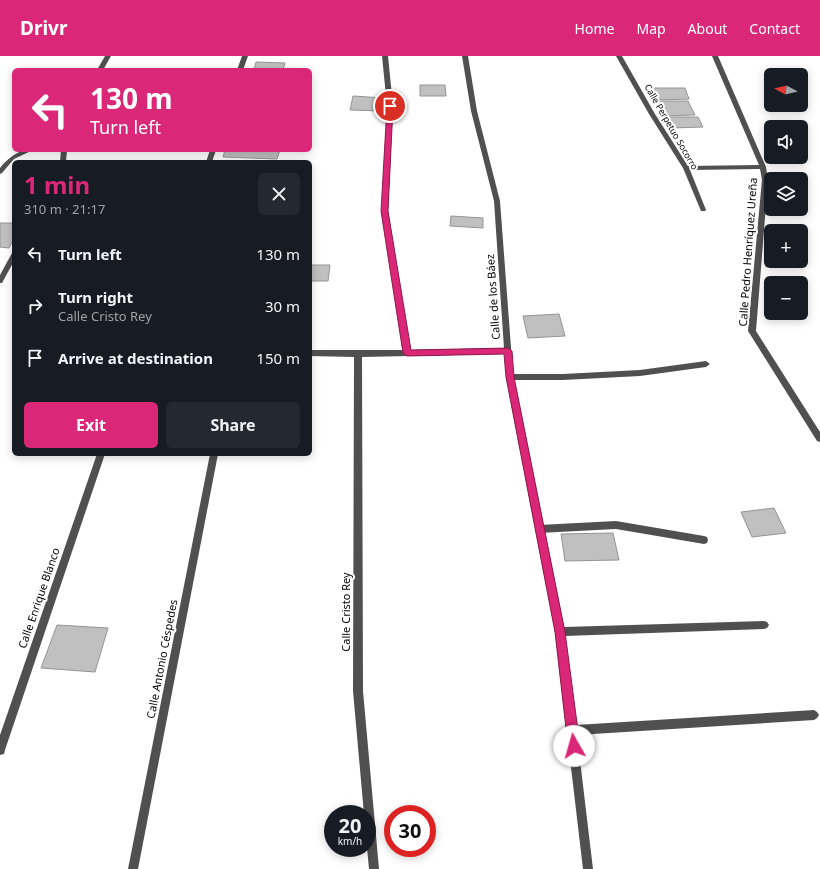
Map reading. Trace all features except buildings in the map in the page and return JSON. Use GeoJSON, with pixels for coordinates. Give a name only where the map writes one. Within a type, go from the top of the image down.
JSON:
{"type":"FeatureCollection","features":[{"type":"Feature","properties":{"kind":"street"},"geometry":{"type":"LineString","coordinates":[[101,68],[108,56]]}},
{"type":"Feature","properties":{"kind":"street"},"geometry":{"type":"LineString","coordinates":[[241,68],[245,56]]}},
{"type":"Feature","properties":{"kind":"street"},"geometry":{"type":"LineString","coordinates":[[385,56],[390,106],[384,211],[407,353]]}},
{"type":"Feature","properties":{"kind":"street","name":"Calle de los Báez"},"geometry":{"type":"LineString","coordinates":[[465,56],[474,111],[497,201],[510,377],[560,632],[588,869]]}},
{"type":"Feature","properties":{"kind":"street","name":"Calle Perpetuo Socorro"},"geometry":{"type":"LineString","coordinates":[[619,56],[652,114],[686,168],[703,210]]}},
{"type":"Feature","properties":{"kind":"street","name":"Calle Pedro Henríquez Ureña"},"geometry":{"type":"LineString","coordinates":[[715,56],[763,168],[765,180],[752,331],[820,439]]}},
{"type":"Feature","properties":{"kind":"street"},"geometry":{"type":"LineString","coordinates":[[0,172],[7,161],[14,156],[25,152]]}},
{"type":"Feature","properties":{"kind":"street"},"geometry":{"type":"LineString","coordinates":[[686,168],[763,168]]}},
{"type":"Feature","properties":{"kind":"street"},"geometry":{"type":"LineString","coordinates":[[0,281],[12,259]]}},
{"type":"Feature","properties":{"kind":"street"},"geometry":{"type":"LineString","coordinates":[[312,353],[358,354],[508,351]]}},
{"type":"Feature","properties":{"kind":"street","name":"Calle Cristo Rey"},"geometry":{"type":"LineString","coordinates":[[358,354],[358,691],[374,869]]}},
{"type":"Feature","properties":{"kind":"street"},"geometry":{"type":"LineString","coordinates":[[510,377],[563,377],[640,373],[706,364]]}},
{"type":"Feature","properties":{"kind":"street","name":"Calle Enrique Blanco"},"geometry":{"type":"LineString","coordinates":[[0,750],[101,456]]}},
{"type":"Feature","properties":{"kind":"street","name":"Calle Antonio Céspedes"},"geometry":{"type":"LineString","coordinates":[[133,869],[214,456]]}},
{"type":"Feature","properties":{"kind":"street"},"geometry":{"type":"LineString","coordinates":[[539,529],[616,525],[704,540]]}},
{"type":"Feature","properties":{"kind":"street"},"geometry":{"type":"LineString","coordinates":[[560,632],[764,625]]}},
{"type":"Feature","properties":{"kind":"street"},"geometry":{"type":"LineString","coordinates":[[572,730],[814,715]]}},
{"type":"Feature","properties":{"kind":"route"},"geometry":{"type":"LineString","coordinates":[[390,106],[384,211],[407,353],[508,351],[510,377],[560,632],[574,746]]}}]}
